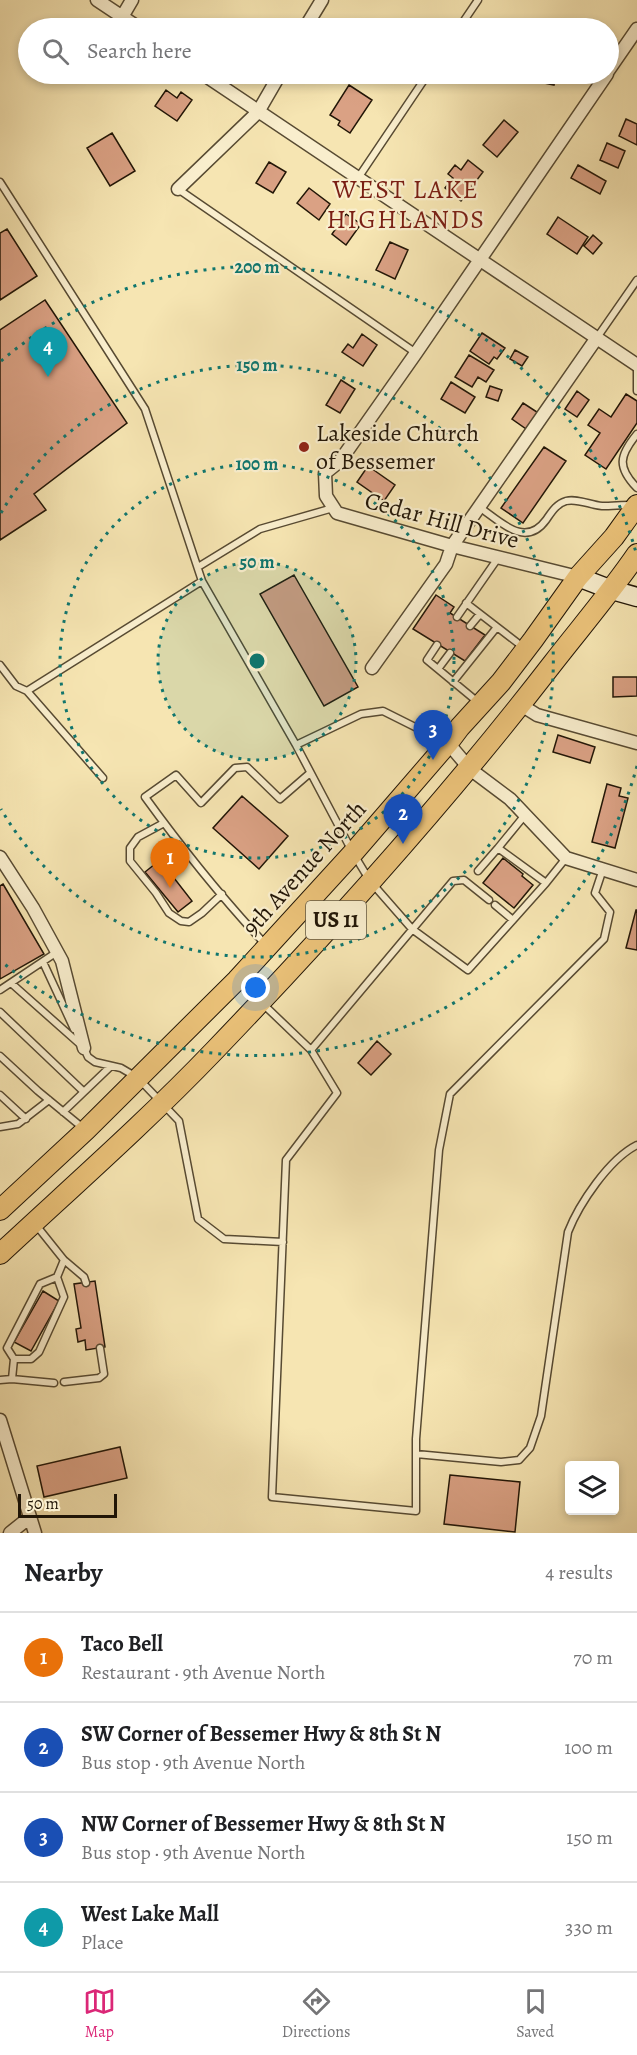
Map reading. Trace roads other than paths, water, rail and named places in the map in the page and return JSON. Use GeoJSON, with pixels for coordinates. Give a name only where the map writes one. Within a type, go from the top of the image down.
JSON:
{"type":"FeatureCollection","features":[{"type":"Feature","properties":{"kind":"main road","name":"9th Avenue North"},"geometry":{"type":"LineString","coordinates":[[0,1210],[86,1130],[237,980],[353,853],[526,650],[578,577],[614,537],[637,505]]}},
{"type":"Feature","properties":{"kind":"main road","name":"US 11"},"geometry":{"type":"LineString","coordinates":[[0,1254],[213,1052],[370,882],[470,769],[612,590],[637,554]]}},
{"type":"Feature","properties":{"kind":"street"},"geometry":{"type":"LineString","coordinates":[[97,0],[122,17],[132,0]]}},
{"type":"Feature","properties":{"kind":"street"},"geometry":{"type":"LineString","coordinates":[[312,18],[322,0]]}},
{"type":"Feature","properties":{"kind":"street"},"geometry":{"type":"LineString","coordinates":[[619,56],[637,29]]}},
{"type":"Feature","properties":{"kind":"street"},"geometry":{"type":"LineString","coordinates":[[217,84],[637,367]]}},
{"type":"Feature","properties":{"kind":"street"},"geometry":{"type":"LineString","coordinates":[[178,189],[258,112],[274,84]]}},
{"type":"Feature","properties":{"kind":"street"},"geometry":{"type":"LineString","coordinates":[[416,353],[600,84]]}},
{"type":"Feature","properties":{"kind":"street"},"geometry":{"type":"LineString","coordinates":[[372,668],[446,564],[452,546],[596,339]]}},
{"type":"Feature","properties":{"kind":"street","name":"Cedar Hill Drive"},"geometry":{"type":"LineString","coordinates":[[416,353],[339,461],[325,473],[326,496],[333,508],[337,513],[452,546],[578,577]]}},
{"type":"Feature","properties":{"kind":"street"},"geometry":{"type":"LineString","coordinates":[[578,577],[637,597]]}},
{"type":"Feature","properties":{"kind":"street"},"geometry":{"type":"LineString","coordinates":[[521,705],[537,715],[637,743]]}},
{"type":"Feature","properties":{"kind":"street"},"geometry":{"type":"LineString","coordinates":[[448,743],[470,769],[510,799],[566,858],[637,880]]}},
{"type":"Feature","properties":{"kind":"street"},"geometry":{"type":"LineString","coordinates":[[0,857],[33,908],[62,961],[84,1048]]}},
{"type":"Feature","properties":{"kind":"street"},"geometry":{"type":"LineString","coordinates":[[0,1423],[34,1533]]}},
{"type":"Feature","properties":{"kind":"street"},"geometry":{"type":"LineString","coordinates":[[10,1533],[30,1517]]}},
{"type":"Feature","properties":{"kind":"lane"},"geometry":{"type":"LineString","coordinates":[[466,18],[478,0]]}},
{"type":"Feature","properties":{"kind":"lane"},"geometry":{"type":"LineString","coordinates":[[358,178],[421,84]]}},
{"type":"Feature","properties":{"kind":"lane"},"geometry":{"type":"LineString","coordinates":[[0,182],[145,409],[202,581],[370,882],[412,929],[468,970],[566,858]]}},
{"type":"Feature","properties":{"kind":"lane"},"geometry":{"type":"LineString","coordinates":[[178,189],[416,353]]}},
{"type":"Feature","properties":{"kind":"lane"},"geometry":{"type":"LineString","coordinates":[[596,339],[637,280]]}},
{"type":"Feature","properties":{"kind":"lane"},"geometry":{"type":"LineString","coordinates":[[637,367],[637,391]]}},
{"type":"Feature","properties":{"kind":"lane"},"geometry":{"type":"LineString","coordinates":[[637,434],[626,447],[622,462],[626,476],[637,488]]}},
{"type":"Feature","properties":{"kind":"lane"},"geometry":{"type":"LineString","coordinates":[[479,507],[514,531],[530,534],[538,530],[560,504],[568,500],[603,506],[637,505]]}},
{"type":"Feature","properties":{"kind":"lane"},"geometry":{"type":"LineString","coordinates":[[198,567],[260,529],[333,508]]}},
{"type":"Feature","properties":{"kind":"lane"},"geometry":{"type":"LineString","coordinates":[[457,617],[498,557]]}},
{"type":"Feature","properties":{"kind":"lane"},"geometry":{"type":"LineString","coordinates":[[27,691],[202,581]]}},
{"type":"Feature","properties":{"kind":"lane"},"geometry":{"type":"LineString","coordinates":[[466,603],[526,650]]}},
{"type":"Feature","properties":{"kind":"lane"},"geometry":{"type":"LineString","coordinates":[[470,626],[480,614]]}},
{"type":"Feature","properties":{"kind":"lane"},"geometry":{"type":"LineString","coordinates":[[453,682],[497,627]]}},
{"type":"Feature","properties":{"kind":"lane"},"geometry":{"type":"LineString","coordinates":[[437,645],[427,660],[481,704]]}},
{"type":"Feature","properties":{"kind":"lane"},"geometry":{"type":"LineString","coordinates":[[438,669],[450,652]]}},
{"type":"Feature","properties":{"kind":"lane"},"geometry":{"type":"LineString","coordinates":[[0,665],[16,686],[27,691],[103,778]]}},
{"type":"Feature","properties":{"kind":"lane"},"geometry":{"type":"LineString","coordinates":[[296,746],[361,714],[383,711],[448,743]]}},
{"type":"Feature","properties":{"kind":"lane"},"geometry":{"type":"LineString","coordinates":[[268,946],[222,894],[145,797],[176,775],[201,803],[235,768],[247,767],[280,800],[310,773]]}},
{"type":"Feature","properties":{"kind":"lane"},"geometry":{"type":"LineString","coordinates":[[478,871],[525,815]]}},
{"type":"Feature","properties":{"kind":"lane"},"geometry":{"type":"LineString","coordinates":[[164,823],[138,837],[130,848],[130,861],[170,913],[181,921],[189,922],[222,894]]}},
{"type":"Feature","properties":{"kind":"lane"},"geometry":{"type":"LineString","coordinates":[[498,848],[546,883]]}},
{"type":"Feature","properties":{"kind":"lane"},"geometry":{"type":"LineString","coordinates":[[260,1001],[311,1050],[337,1092],[286,1160],[272,1497],[416,1511],[416,1454],[439,1150],[450,1094],[604,939],[610,912],[595,893],[603,869]]}},
{"type":"Feature","properties":{"kind":"lane"},"geometry":{"type":"LineString","coordinates":[[311,1050],[453,881],[464,880],[513,920]]}},
{"type":"Feature","properties":{"kind":"lane"},"geometry":{"type":"LineString","coordinates":[[0,990],[57,952]]}},
{"type":"Feature","properties":{"kind":"lane"},"geometry":{"type":"LineString","coordinates":[[43,962],[88,1057],[95,1062],[121,1068],[138,1078],[179,1121],[198,1219],[224,1239],[283,1242]]}},
{"type":"Feature","properties":{"kind":"lane"},"geometry":{"type":"LineString","coordinates":[[11,983],[84,1048]]}},
{"type":"Feature","properties":{"kind":"lane"},"geometry":{"type":"LineString","coordinates":[[0,1012],[84,1092]]}},
{"type":"Feature","properties":{"kind":"lane"},"geometry":{"type":"LineString","coordinates":[[0,1056],[86,1130]]}},
{"type":"Feature","properties":{"kind":"lane"},"geometry":{"type":"LineString","coordinates":[[63,1112],[111,1066]]}},
{"type":"Feature","properties":{"kind":"lane"},"geometry":{"type":"LineString","coordinates":[[0,1095],[26,1119]]}},
{"type":"Feature","properties":{"kind":"lane"},"geometry":{"type":"LineString","coordinates":[[0,1127],[18,1124],[49,1100]]}},
{"type":"Feature","properties":{"kind":"lane"},"geometry":{"type":"LineString","coordinates":[[416,1454],[501,1462],[519,1460],[530,1448],[542,1416],[568,1232],[574,1216],[592,1189],[618,1160],[637,1145]]}},
{"type":"Feature","properties":{"kind":"lane"},"geometry":{"type":"LineString","coordinates":[[34,1223],[64,1260],[84,1277],[86,1282]]}},
{"type":"Feature","properties":{"kind":"lane"},"geometry":{"type":"LineString","coordinates":[[14,1359],[31,1359],[39,1352],[64,1297],[57,1277],[64,1260]]}},
{"type":"Feature","properties":{"kind":"lane"},"geometry":{"type":"LineString","coordinates":[[12,1378],[14,1359],[7,1348],[40,1284],[57,1277]]}},
{"type":"Feature","properties":{"kind":"lane"},"geometry":{"type":"LineString","coordinates":[[64,1382],[99,1378],[104,1374],[100,1348]]}},
{"type":"Feature","properties":{"kind":"lane"},"geometry":{"type":"LineString","coordinates":[[0,1380],[12,1378],[54,1383]]}},
{"type":"Feature","properties":{"kind":"place","name":"West Lake Mall"},"geometry":{"type":"Point","coordinates":[48,377]}},
{"type":"Feature","properties":{"kind":"place","name":"Lakeside Church of Bessemer"},"geometry":{"type":"Point","coordinates":[304,447]}},
{"type":"Feature","properties":{"kind":"place","name":"NW Corner of Bessemer Hwy & 8th St N"},"geometry":{"type":"Point","coordinates":[433,760]}},
{"type":"Feature","properties":{"kind":"place","name":"SW Corner of Bessemer Hwy & 8th St N"},"geometry":{"type":"Point","coordinates":[403,844]}},
{"type":"Feature","properties":{"kind":"place","name":"Taco Bell"},"geometry":{"type":"Point","coordinates":[170,888]}},
{"type":"Feature","properties":{"kind":"district","name":"WEST LAKE HIGHLANDS"},"geometry":{"type":"Point","coordinates":[406,204]}}]}
